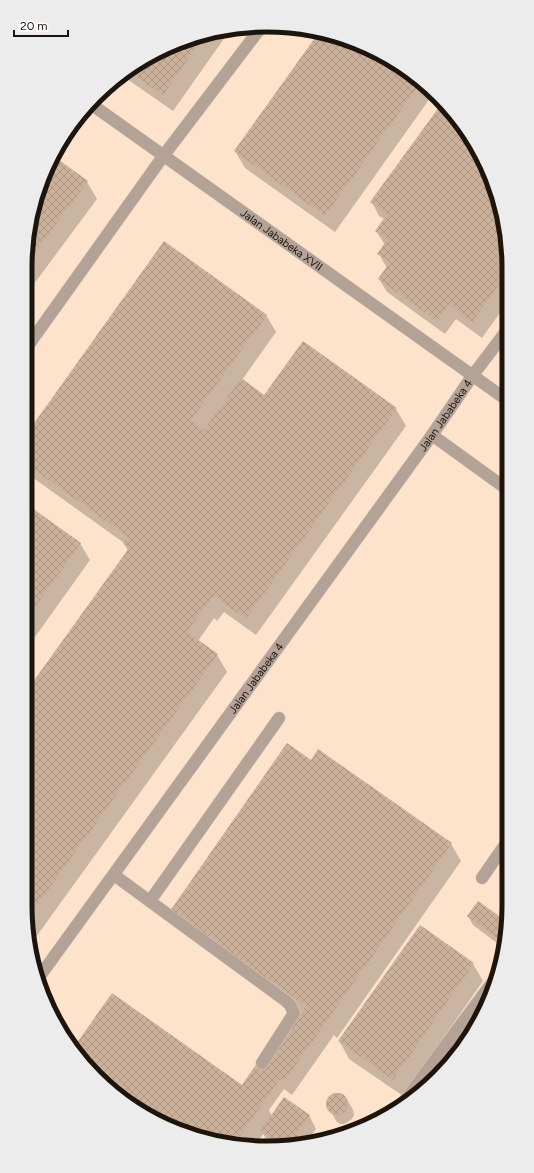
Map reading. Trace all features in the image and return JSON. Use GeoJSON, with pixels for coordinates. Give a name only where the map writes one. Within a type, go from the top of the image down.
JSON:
{"type":"FeatureCollection","features":[{"type":"Feature","properties":{"kind":"street"},"geometry":{"type":"LineString","coordinates":[[32,340],[164,155],[257,33]]}},
{"type":"Feature","properties":{"kind":"street","name":"Jalan Jababeka XVII"},"geometry":{"type":"LineString","coordinates":[[95,107],[502,396]]}},
{"type":"Feature","properties":{"kind":"street","name":"Jalan Jababeka 4"},"geometry":{"type":"LineString","coordinates":[[42,973],[502,337]]}},
{"type":"Feature","properties":{"kind":"street"},"geometry":{"type":"LineString","coordinates":[[432,435],[502,486]]}},
{"type":"Feature","properties":{"kind":"street"},"geometry":{"type":"LineString","coordinates":[[150,901],[279,718]]}},
{"type":"Feature","properties":{"kind":"street"},"geometry":{"type":"LineString","coordinates":[[482,878],[502,849]]}},
{"type":"Feature","properties":{"kind":"street"},"geometry":{"type":"LineString","coordinates":[[114,874],[286,1000],[290,1005],[294,1013],[262,1063]]}},
{"type":"Feature","properties":{"kind":"street"},"geometry":{"type":"LineString","coordinates":[[413,1090],[487,990]]}},
{"type":"Feature","properties":{"kind":"shaded area"},"geometry":{"type":"Polygon","coordinates":[[[267,32],[298,34],[343,44],[371,56],[398,72],[422,90],[444,112],[462,136],[478,163],[490,191],[500,236],[502,267],[502,906],[500,937],[490,982],[471,1024],[444,1061],[422,1083],[384,1110],[343,1129],[298,1139],[267,1141],[236,1139],[191,1129],[149,1110],[112,1083],[90,1061],[63,1024],[44,982],[34,937],[32,267],[34,236],[44,191],[63,149],[90,112],[112,90],[136,72],[163,56],[191,44],[236,34],[267,32]]]}},
{"type":"Feature","properties":{"kind":"building"},"geometry":{"type":"Polygon","coordinates":[[[315,37],[343,44],[371,56],[398,72],[418,87],[325,216],[234,151],[315,37]]]}},
{"type":"Feature","properties":{"kind":"building"},"geometry":{"type":"Polygon","coordinates":[[[201,41],[163,95],[133,74],[163,56],[201,41]]]}},
{"type":"Feature","properties":{"kind":"building"},"geometry":{"type":"Polygon","coordinates":[[[439,107],[462,136],[478,163],[490,191],[500,236],[502,281],[472,322],[449,305],[437,321],[378,279],[390,262],[377,254],[387,240],[375,231],[387,214],[370,202],[439,107]]]}},
{"type":"Feature","properties":{"kind":"building"},"geometry":{"type":"Polygon","coordinates":[[[58,159],[88,181],[33,256],[34,236],[40,206],[44,191],[58,159]]]}},
{"type":"Feature","properties":{"kind":"building"},"geometry":{"type":"Polygon","coordinates":[[[164,241],[267,315],[191,420],[204,430],[241,378],[264,395],[303,341],[397,408],[246,619],[214,596],[207,604],[187,632],[218,654],[32,912],[32,683],[129,548],[123,544],[128,537],[32,468],[32,426],[164,241]]]}},
{"type":"Feature","properties":{"kind":"building"},"geometry":{"type":"Polygon","coordinates":[[[32,508],[81,543],[32,611],[32,508]]]}},
{"type":"Feature","properties":{"kind":"building"},"geometry":{"type":"Polygon","coordinates":[[[287,743],[311,760],[318,749],[452,843],[284,1082],[280,1079],[238,1139],[191,1129],[149,1110],[112,1083],[90,1061],[77,1043],[112,993],[242,1085],[257,1063],[263,1067],[306,1006],[170,911],[287,743]]]}},
{"type":"Feature","properties":{"kind":"building"},"geometry":{"type":"Polygon","coordinates":[[[478,901],[501,918],[500,938],[499,939],[467,916],[478,901]]]}},
{"type":"Feature","properties":{"kind":"building"},"geometry":{"type":"Polygon","coordinates":[[[420,925],[474,963],[393,1080],[338,1041],[420,925]]]}},
{"type":"Feature","properties":{"kind":"building"},"geometry":{"type":"Polygon","coordinates":[[[333,1093],[341,1093],[348,1100],[348,1108],[341,1115],[333,1115],[326,1108],[326,1100],[333,1093]]]}},
{"type":"Feature","properties":{"kind":"building"},"geometry":{"type":"Polygon","coordinates":[[[284,1097],[310,1115],[296,1134],[302,1138],[275,1140],[260,1131],[284,1097]]]}}]}
